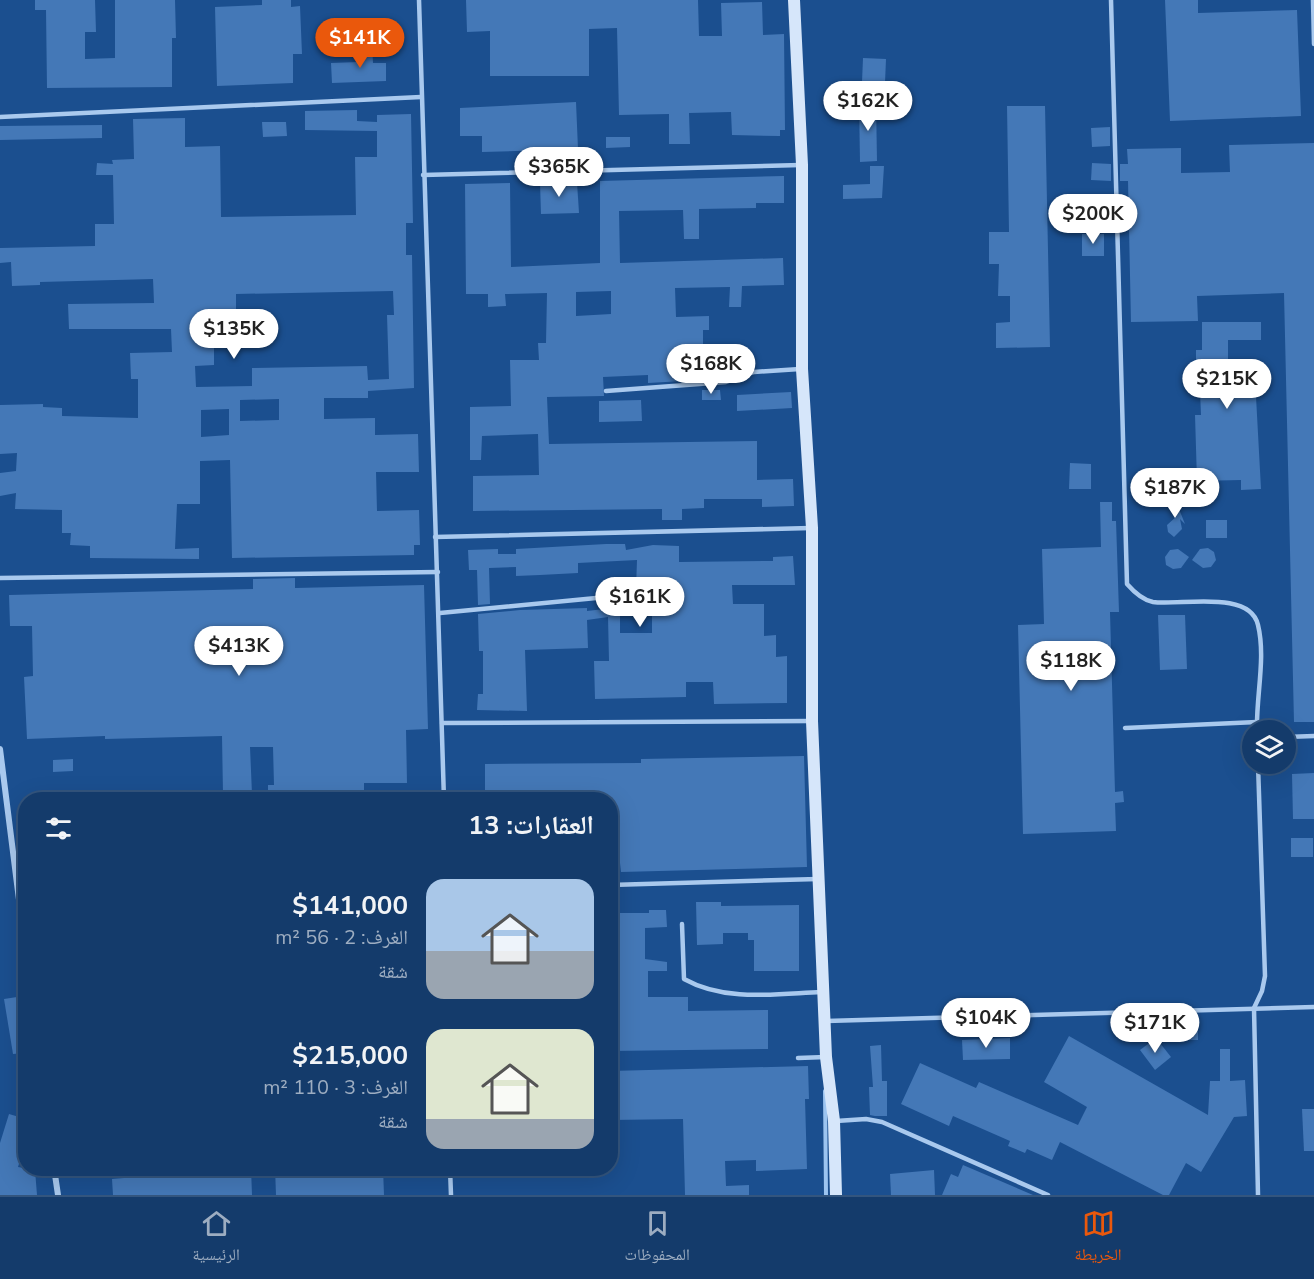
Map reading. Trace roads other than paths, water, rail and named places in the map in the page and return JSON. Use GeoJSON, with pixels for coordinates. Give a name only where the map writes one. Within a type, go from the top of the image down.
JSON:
{"type":"FeatureCollection","features":[{"type":"Feature","properties":{"kind":"street"},"geometry":{"type":"LineString","coordinates":[[794,0],[802,165],[802,369],[812,528],[812,722],[821,879],[823,992],[834,1121],[836,1195]]}},
{"type":"Feature","properties":{"kind":"street"},"geometry":{"type":"LineString","coordinates":[[0,749],[18,892]]}},
{"type":"Feature","properties":{"kind":"street"},"geometry":{"type":"LineString","coordinates":[[55,1176],[58,1195]]}},
{"type":"Feature","properties":{"kind":"lane"},"geometry":{"type":"LineString","coordinates":[[418,0],[435,537],[440,613],[444,792]]}},
{"type":"Feature","properties":{"kind":"lane"},"geometry":{"type":"LineString","coordinates":[[1111,0],[1123,525],[1127,584],[1139,596],[1152,602],[1233,603],[1250,610],[1258,623],[1260,647],[1257,720]]}},
{"type":"Feature","properties":{"kind":"lane"},"geometry":{"type":"LineString","coordinates":[[1313,0],[1314,44]]}},
{"type":"Feature","properties":{"kind":"lane"},"geometry":{"type":"LineString","coordinates":[[0,117],[421,97]]}},
{"type":"Feature","properties":{"kind":"lane"},"geometry":{"type":"LineString","coordinates":[[423,175],[802,165]]}},
{"type":"Feature","properties":{"kind":"lane"},"geometry":{"type":"LineString","coordinates":[[606,391],[726,382],[754,372],[802,369]]}},
{"type":"Feature","properties":{"kind":"lane"},"geometry":{"type":"LineString","coordinates":[[435,537],[812,528]]}},
{"type":"Feature","properties":{"kind":"lane"},"geometry":{"type":"LineString","coordinates":[[0,578],[438,572]]}},
{"type":"Feature","properties":{"kind":"lane"},"geometry":{"type":"LineString","coordinates":[[440,613],[617,596]]}},
{"type":"Feature","properties":{"kind":"lane"},"geometry":{"type":"LineString","coordinates":[[442,723],[812,722]]}},
{"type":"Feature","properties":{"kind":"lane"},"geometry":{"type":"LineString","coordinates":[[1125,729],[1242,723]]}},
{"type":"Feature","properties":{"kind":"lane"},"geometry":{"type":"LineString","coordinates":[[1296,737],[1314,736]]}},
{"type":"Feature","properties":{"kind":"lane"},"geometry":{"type":"LineString","coordinates":[[1258,774],[1265,976],[1262,991],[1254,1008],[1258,1195]]}},
{"type":"Feature","properties":{"kind":"lane"},"geometry":{"type":"LineString","coordinates":[[618,885],[821,879]]}},
{"type":"Feature","properties":{"kind":"lane"},"geometry":{"type":"LineString","coordinates":[[682,924],[684,979],[703,990],[727,993],[823,992]]}},
{"type":"Feature","properties":{"kind":"lane"},"geometry":{"type":"LineString","coordinates":[[826,1021],[1314,1006]]}},
{"type":"Feature","properties":{"kind":"lane"},"geometry":{"type":"LineString","coordinates":[[798,1058],[827,1057]]}},
{"type":"Feature","properties":{"kind":"lane"},"geometry":{"type":"LineString","coordinates":[[834,1121],[866,1119],[882,1122],[1048,1195]]}},
{"type":"Feature","properties":{"kind":"lane"},"geometry":{"type":"LineString","coordinates":[[450,1176],[451,1195]]}},
{"type":"Feature","properties":{"kind":"waterway"},"geometry":{"type":"LineString","coordinates":[[825,1091],[826,1195]]}}]}
